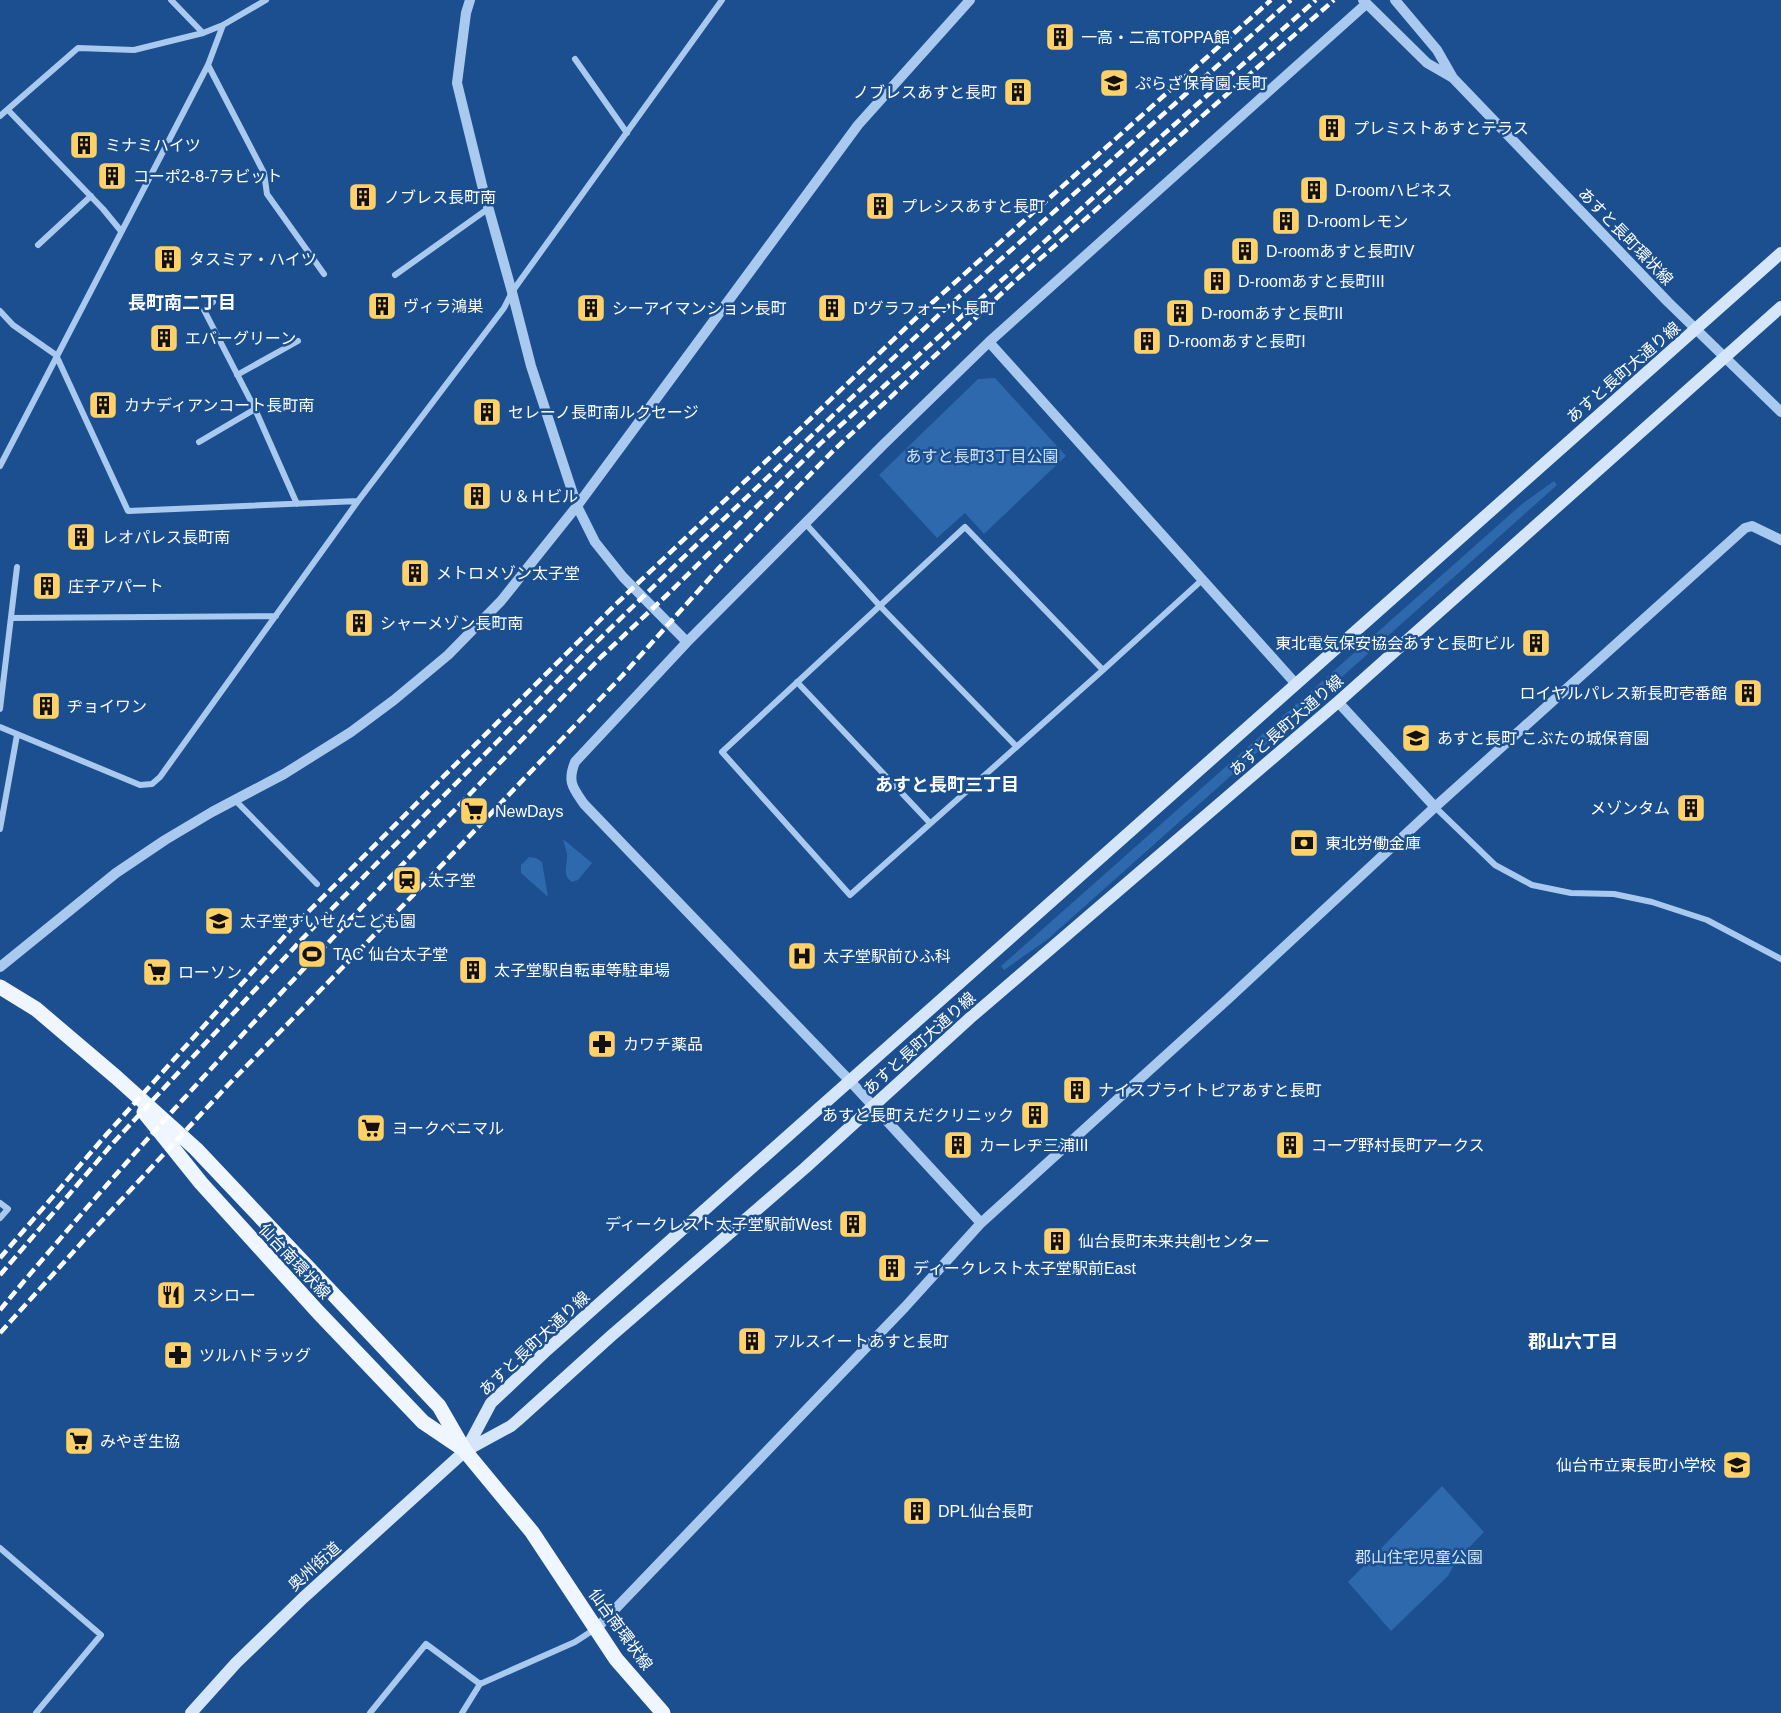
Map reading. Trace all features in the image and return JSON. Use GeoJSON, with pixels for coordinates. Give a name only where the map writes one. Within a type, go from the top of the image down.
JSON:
{"type":"FeatureCollection","features":[{"type":"Feature","properties":{"kind":"main road","name":"あすと長町大通り線"},"geometry":{"type":"LineString","coordinates":[[465,1451],[491,1403],[564,1335],[1781,253]]}},
{"type":"Feature","properties":{"kind":"main road","name":"あすと長町大通り線"},"geometry":{"type":"LineString","coordinates":[[465,1451],[511,1426],[805,1168],[970,1018],[1338,702],[1781,307]]}},
{"type":"Feature","properties":{"kind":"main road","name":"仙台南環状線"},"geometry":{"type":"LineString","coordinates":[[0,987],[36,1009],[196,1149],[439,1406],[465,1451],[532,1532],[616,1659],[663,1713]]}},
{"type":"Feature","properties":{"kind":"main road","name":"仙台南環状線"},"geometry":{"type":"LineString","coordinates":[[116,1077],[201,1183],[318,1312],[423,1422],[465,1451]]}},
{"type":"Feature","properties":{"kind":"main road","name":"奥州街道"},"geometry":{"type":"LineString","coordinates":[[191,1713],[236,1663],[303,1598],[465,1451]]}},
{"type":"Feature","properties":{"kind":"street"},"geometry":{"type":"LineString","coordinates":[[171,0],[203,33]]}},
{"type":"Feature","properties":{"kind":"street"},"geometry":{"type":"LineString","coordinates":[[0,116],[78,48],[134,50],[203,33],[224,25],[266,0]]}},
{"type":"Feature","properties":{"kind":"street"},"geometry":{"type":"LineString","coordinates":[[470,0],[466,13],[457,83],[531,366],[577,506],[595,542],[623,578],[687,642]]}},
{"type":"Feature","properties":{"kind":"street"},"geometry":{"type":"LineString","coordinates":[[0,727],[140,785],[152,784],[160,777],[358,501],[504,308],[512,292],[722,0]]}},
{"type":"Feature","properties":{"kind":"street"},"geometry":{"type":"LineString","coordinates":[[0,967],[116,873],[165,840],[284,774],[351,732],[448,655],[501,601],[577,506],[858,125],[970,0]]}},
{"type":"Feature","properties":{"kind":"street","name":"あすと長町環状線"},"geometry":{"type":"LineString","coordinates":[[1395,0],[1437,50],[1453,78],[1696,330],[1781,412]]}},
{"type":"Feature","properties":{"kind":"street"},"geometry":{"type":"LineString","coordinates":[[981,1223],[850,1081],[584,804],[570,781],[575,762],[687,642],[989,342],[1364,2]]}},
{"type":"Feature","properties":{"kind":"street","name":"あすと長町環状線"},"geometry":{"type":"LineString","coordinates":[[1364,2],[1427,63],[1453,78]]}},
{"type":"Feature","properties":{"kind":"street"},"geometry":{"type":"LineString","coordinates":[[0,466],[208,65],[224,25]]}},
{"type":"Feature","properties":{"kind":"street"},"geometry":{"type":"LineString","coordinates":[[575,59],[627,133]]}},
{"type":"Feature","properties":{"kind":"street"},"geometry":{"type":"LineString","coordinates":[[208,65],[264,173],[267,194],[324,274]]}},
{"type":"Feature","properties":{"kind":"street"},"geometry":{"type":"LineString","coordinates":[[8,110],[91,196],[121,231]]}},
{"type":"Feature","properties":{"kind":"street"},"geometry":{"type":"LineString","coordinates":[[38,245],[91,196]]}},
{"type":"Feature","properties":{"kind":"street"},"geometry":{"type":"LineString","coordinates":[[395,275],[489,208]]}},
{"type":"Feature","properties":{"kind":"street"},"geometry":{"type":"LineString","coordinates":[[213,302],[204,310],[255,409],[297,504]]}},
{"type":"Feature","properties":{"kind":"street"},"geometry":{"type":"LineString","coordinates":[[0,311],[13,325],[56,355],[128,512],[358,501]]}},
{"type":"Feature","properties":{"kind":"street"},"geometry":{"type":"LineString","coordinates":[[237,375],[298,341]]}},
{"type":"Feature","properties":{"kind":"street"},"geometry":{"type":"LineString","coordinates":[[989,342],[1296,684]]}},
{"type":"Feature","properties":{"kind":"street"},"geometry":{"type":"LineString","coordinates":[[199,442],[255,409]]}},
{"type":"Feature","properties":{"kind":"street"},"geometry":{"type":"LineString","coordinates":[[805,523],[880,606],[1016,746]]}},
{"type":"Feature","properties":{"kind":"street"},"geometry":{"type":"LineString","coordinates":[[462,1713],[480,1684],[575,1642],[596,1629],[897,1315],[981,1223],[1235,993],[1435,807],[1744,528],[1752,526],[1781,540]]}},
{"type":"Feature","properties":{"kind":"street"},"geometry":{"type":"LineString","coordinates":[[1103,670],[965,527],[722,753],[850,895],[1103,670],[1202,579]]}},
{"type":"Feature","properties":{"kind":"street"},"geometry":{"type":"LineString","coordinates":[[0,709],[17,567]]}},
{"type":"Feature","properties":{"kind":"street"},"geometry":{"type":"LineString","coordinates":[[11,618],[276,616]]}},
{"type":"Feature","properties":{"kind":"street"},"geometry":{"type":"LineString","coordinates":[[797,682],[930,824]]}},
{"type":"Feature","properties":{"kind":"street"},"geometry":{"type":"LineString","coordinates":[[1338,702],[1435,807],[1494,864],[1532,885],[1571,892],[1614,894],[1652,902],[1707,920],[1781,959]]}},
{"type":"Feature","properties":{"kind":"street"},"geometry":{"type":"LineString","coordinates":[[0,829],[17,735]]}},
{"type":"Feature","properties":{"kind":"street"},"geometry":{"type":"LineString","coordinates":[[235,800],[318,884]]}},
{"type":"Feature","properties":{"kind":"street"},"geometry":{"type":"LineString","coordinates":[[0,1203],[8,1209],[0,1218]]}},
{"type":"Feature","properties":{"kind":"street"},"geometry":{"type":"LineString","coordinates":[[0,1548],[101,1635],[36,1713]]}},
{"type":"Feature","properties":{"kind":"street"},"geometry":{"type":"LineString","coordinates":[[370,1713],[426,1644],[480,1684]]}},
{"type":"Feature","properties":{"kind":"green space","name":"あすと長町3丁目公園"},"geometry":{"type":"Polygon","coordinates":[[[995,378],[1066,456],[984,534],[965,513],[937,538],[879,475],[978,379],[995,378]]]}},
{"type":"Feature","properties":{"kind":"green space"},"geometry":{"type":"Polygon","coordinates":[[[1554,481],[1557,485],[1048,939],[1004,970],[1001,966],[1522,504],[1554,481]]]}},
{"type":"Feature","properties":{"kind":"green space"},"geometry":{"type":"Polygon","coordinates":[[[563,839],[592,863],[578,880],[572,882],[566,873],[567,854],[563,839]]]}},
{"type":"Feature","properties":{"kind":"green space"},"geometry":{"type":"Polygon","coordinates":[[[529,857],[542,862],[548,897],[521,873],[521,865],[529,857]]]}},
{"type":"Feature","properties":{"kind":"green space","name":"郡山住宅児童公園"},"geometry":{"type":"Polygon","coordinates":[[[1442,1486],[1484,1532],[1456,1561],[1448,1576],[1391,1631],[1348,1582],[1442,1486]]]}},
{"type":"Feature","properties":{"kind":"railway"},"geometry":{"type":"LineString","coordinates":[[0,1258],[106,1135],[291,929],[614,606],[933,302],[1271,0]]}},
{"type":"Feature","properties":{"kind":"railway"},"geometry":{"type":"LineString","coordinates":[[0,1275],[114,1142],[304,937],[583,655],[944,310],[1291,0]]}},
{"type":"Feature","properties":{"kind":"railway"},"geometry":{"type":"LineString","coordinates":[[0,1310],[72,1225],[219,1060],[601,657],[822,442],[1316,0]]}},
{"type":"Feature","properties":{"kind":"railway"},"geometry":{"type":"LineString","coordinates":[[0,1333],[228,1085],[419,889],[622,676],[718,569],[834,450],[1015,281],[1334,0]]}},
{"type":"Feature","properties":{"kind":"place","name":"一高・二高TOPPA館"},"geometry":{"type":"Point","coordinates":[1060,37]}},
{"type":"Feature","properties":{"kind":"place","name":"ぷらざ保育園 長町"},"geometry":{"type":"Point","coordinates":[1114,83]}},
{"type":"Feature","properties":{"kind":"place","name":"ノブレスあすと長町"},"geometry":{"type":"Point","coordinates":[1018,92]}},
{"type":"Feature","properties":{"kind":"place","name":"プレミストあすとテラス"},"geometry":{"type":"Point","coordinates":[1332,128]}},
{"type":"Feature","properties":{"kind":"place","name":"ミナミハイツ"},"geometry":{"type":"Point","coordinates":[84,145]}},
{"type":"Feature","properties":{"kind":"place","name":"コーポ2-8-7ラビット"},"geometry":{"type":"Point","coordinates":[112,176]}},
{"type":"Feature","properties":{"kind":"place","name":"D-roomハピネス"},"geometry":{"type":"Point","coordinates":[1314,190]}},
{"type":"Feature","properties":{"kind":"place","name":"ノブレス長町南"},"geometry":{"type":"Point","coordinates":[363,197]}},
{"type":"Feature","properties":{"kind":"place","name":"プレシスあすと長町"},"geometry":{"type":"Point","coordinates":[880,206]}},
{"type":"Feature","properties":{"kind":"place","name":"D-roomレモン"},"geometry":{"type":"Point","coordinates":[1286,221]}},
{"type":"Feature","properties":{"kind":"place","name":"D-roomあすと長町IV"},"geometry":{"type":"Point","coordinates":[1245,251]}},
{"type":"Feature","properties":{"kind":"place","name":"タスミア・ハイツ"},"geometry":{"type":"Point","coordinates":[168,259]}},
{"type":"Feature","properties":{"kind":"place","name":"D-roomあすと長町III"},"geometry":{"type":"Point","coordinates":[1217,281]}},
{"type":"Feature","properties":{"kind":"place","name":"ヴィラ鴻巣"},"geometry":{"type":"Point","coordinates":[382,306]}},
{"type":"Feature","properties":{"kind":"place","name":"シーアイマンション長町"},"geometry":{"type":"Point","coordinates":[591,308]}},
{"type":"Feature","properties":{"kind":"place","name":"D'グラフォート長町"},"geometry":{"type":"Point","coordinates":[832,308]}},
{"type":"Feature","properties":{"kind":"place","name":"D-roomあすと長町II"},"geometry":{"type":"Point","coordinates":[1180,313]}},
{"type":"Feature","properties":{"kind":"place","name":"エバーグリーン"},"geometry":{"type":"Point","coordinates":[164,338]}},
{"type":"Feature","properties":{"kind":"place","name":"D-roomあすと長町I"},"geometry":{"type":"Point","coordinates":[1147,341]}},
{"type":"Feature","properties":{"kind":"place","name":"カナディアンコート長町南"},"geometry":{"type":"Point","coordinates":[103,405]}},
{"type":"Feature","properties":{"kind":"place","name":"セレーノ長町南ルクセージ"},"geometry":{"type":"Point","coordinates":[487,412]}},
{"type":"Feature","properties":{"kind":"place","name":"Ｕ＆Ｈビル"},"geometry":{"type":"Point","coordinates":[477,496]}},
{"type":"Feature","properties":{"kind":"place","name":"レオパレス長町南"},"geometry":{"type":"Point","coordinates":[81,537]}},
{"type":"Feature","properties":{"kind":"place","name":"メトロメゾン太子堂"},"geometry":{"type":"Point","coordinates":[415,573]}},
{"type":"Feature","properties":{"kind":"place","name":"庄子アパート"},"geometry":{"type":"Point","coordinates":[47,586]}},
{"type":"Feature","properties":{"kind":"place","name":"シャーメゾン長町南"},"geometry":{"type":"Point","coordinates":[359,623]}},
{"type":"Feature","properties":{"kind":"place","name":"東北電気保安協会あすと長町ビル"},"geometry":{"type":"Point","coordinates":[1536,643]}},
{"type":"Feature","properties":{"kind":"place","name":"ロイヤルパレス新長町壱番館"},"geometry":{"type":"Point","coordinates":[1748,693]}},
{"type":"Feature","properties":{"kind":"place","name":"ヂョイワン"},"geometry":{"type":"Point","coordinates":[46,706]}},
{"type":"Feature","properties":{"kind":"place","name":"あすと長町 こぶたの城保育園"},"geometry":{"type":"Point","coordinates":[1416,738]}},
{"type":"Feature","properties":{"kind":"place","name":"メゾンタム"},"geometry":{"type":"Point","coordinates":[1691,808]}},
{"type":"Feature","properties":{"kind":"place","name":"NewDays"},"geometry":{"type":"Point","coordinates":[474,811]}},
{"type":"Feature","properties":{"kind":"place","name":"東北労働金庫"},"geometry":{"type":"Point","coordinates":[1304,843]}},
{"type":"Feature","properties":{"kind":"place","name":"太子堂"},"geometry":{"type":"Point","coordinates":[407,880]}},
{"type":"Feature","properties":{"kind":"place","name":"太子堂すいせんこども園"},"geometry":{"type":"Point","coordinates":[219,921]}},
{"type":"Feature","properties":{"kind":"place","name":"TAC 仙台太子堂"},"geometry":{"type":"Point","coordinates":[312,954]}},
{"type":"Feature","properties":{"kind":"place","name":"太子堂駅前ひふ科"},"geometry":{"type":"Point","coordinates":[802,956]}},
{"type":"Feature","properties":{"kind":"place","name":"太子堂駅自転車等駐車場"},"geometry":{"type":"Point","coordinates":[473,970]}},
{"type":"Feature","properties":{"kind":"place","name":"ローソン"},"geometry":{"type":"Point","coordinates":[157,972]}},
{"type":"Feature","properties":{"kind":"place","name":"カワチ薬品"},"geometry":{"type":"Point","coordinates":[602,1044]}},
{"type":"Feature","properties":{"kind":"place","name":"ナイスブライトピアあすと長町"},"geometry":{"type":"Point","coordinates":[1077,1090]}},
{"type":"Feature","properties":{"kind":"place","name":"あすと長町えだクリニック"},"geometry":{"type":"Point","coordinates":[1035,1115]}},
{"type":"Feature","properties":{"kind":"place","name":"ヨークベニマル"},"geometry":{"type":"Point","coordinates":[371,1128]}},
{"type":"Feature","properties":{"kind":"place","name":"カーレヂ三浦III"},"geometry":{"type":"Point","coordinates":[958,1145]}},
{"type":"Feature","properties":{"kind":"place","name":"コープ野村長町アークス"},"geometry":{"type":"Point","coordinates":[1290,1145]}},
{"type":"Feature","properties":{"kind":"place","name":"ディークレスト太子堂駅前West"},"geometry":{"type":"Point","coordinates":[853,1224]}},
{"type":"Feature","properties":{"kind":"place","name":"仙台長町未来共創センター"},"geometry":{"type":"Point","coordinates":[1057,1241]}},
{"type":"Feature","properties":{"kind":"place","name":"ディークレスト太子堂駅前East"},"geometry":{"type":"Point","coordinates":[892,1268]}},
{"type":"Feature","properties":{"kind":"place","name":"スシロー"},"geometry":{"type":"Point","coordinates":[171,1295]}},
{"type":"Feature","properties":{"kind":"place","name":"アルスイートあすと長町"},"geometry":{"type":"Point","coordinates":[752,1341]}},
{"type":"Feature","properties":{"kind":"place","name":"ツルハドラッグ"},"geometry":{"type":"Point","coordinates":[178,1355]}},
{"type":"Feature","properties":{"kind":"place","name":"みやぎ生協"},"geometry":{"type":"Point","coordinates":[79,1441]}},
{"type":"Feature","properties":{"kind":"place","name":"仙台市立東長町小学校"},"geometry":{"type":"Point","coordinates":[1737,1465]}},
{"type":"Feature","properties":{"kind":"place","name":"DPL仙台長町"},"geometry":{"type":"Point","coordinates":[917,1511]}},
{"type":"Feature","properties":{"kind":"district","name":"長町南二丁目"},"geometry":{"type":"Point","coordinates":[182,303]}},
{"type":"Feature","properties":{"kind":"district","name":"あすと長町三丁目"},"geometry":{"type":"Point","coordinates":[947,785]}},
{"type":"Feature","properties":{"kind":"district","name":"郡山六丁目"},"geometry":{"type":"Point","coordinates":[1573,1342]}}]}
